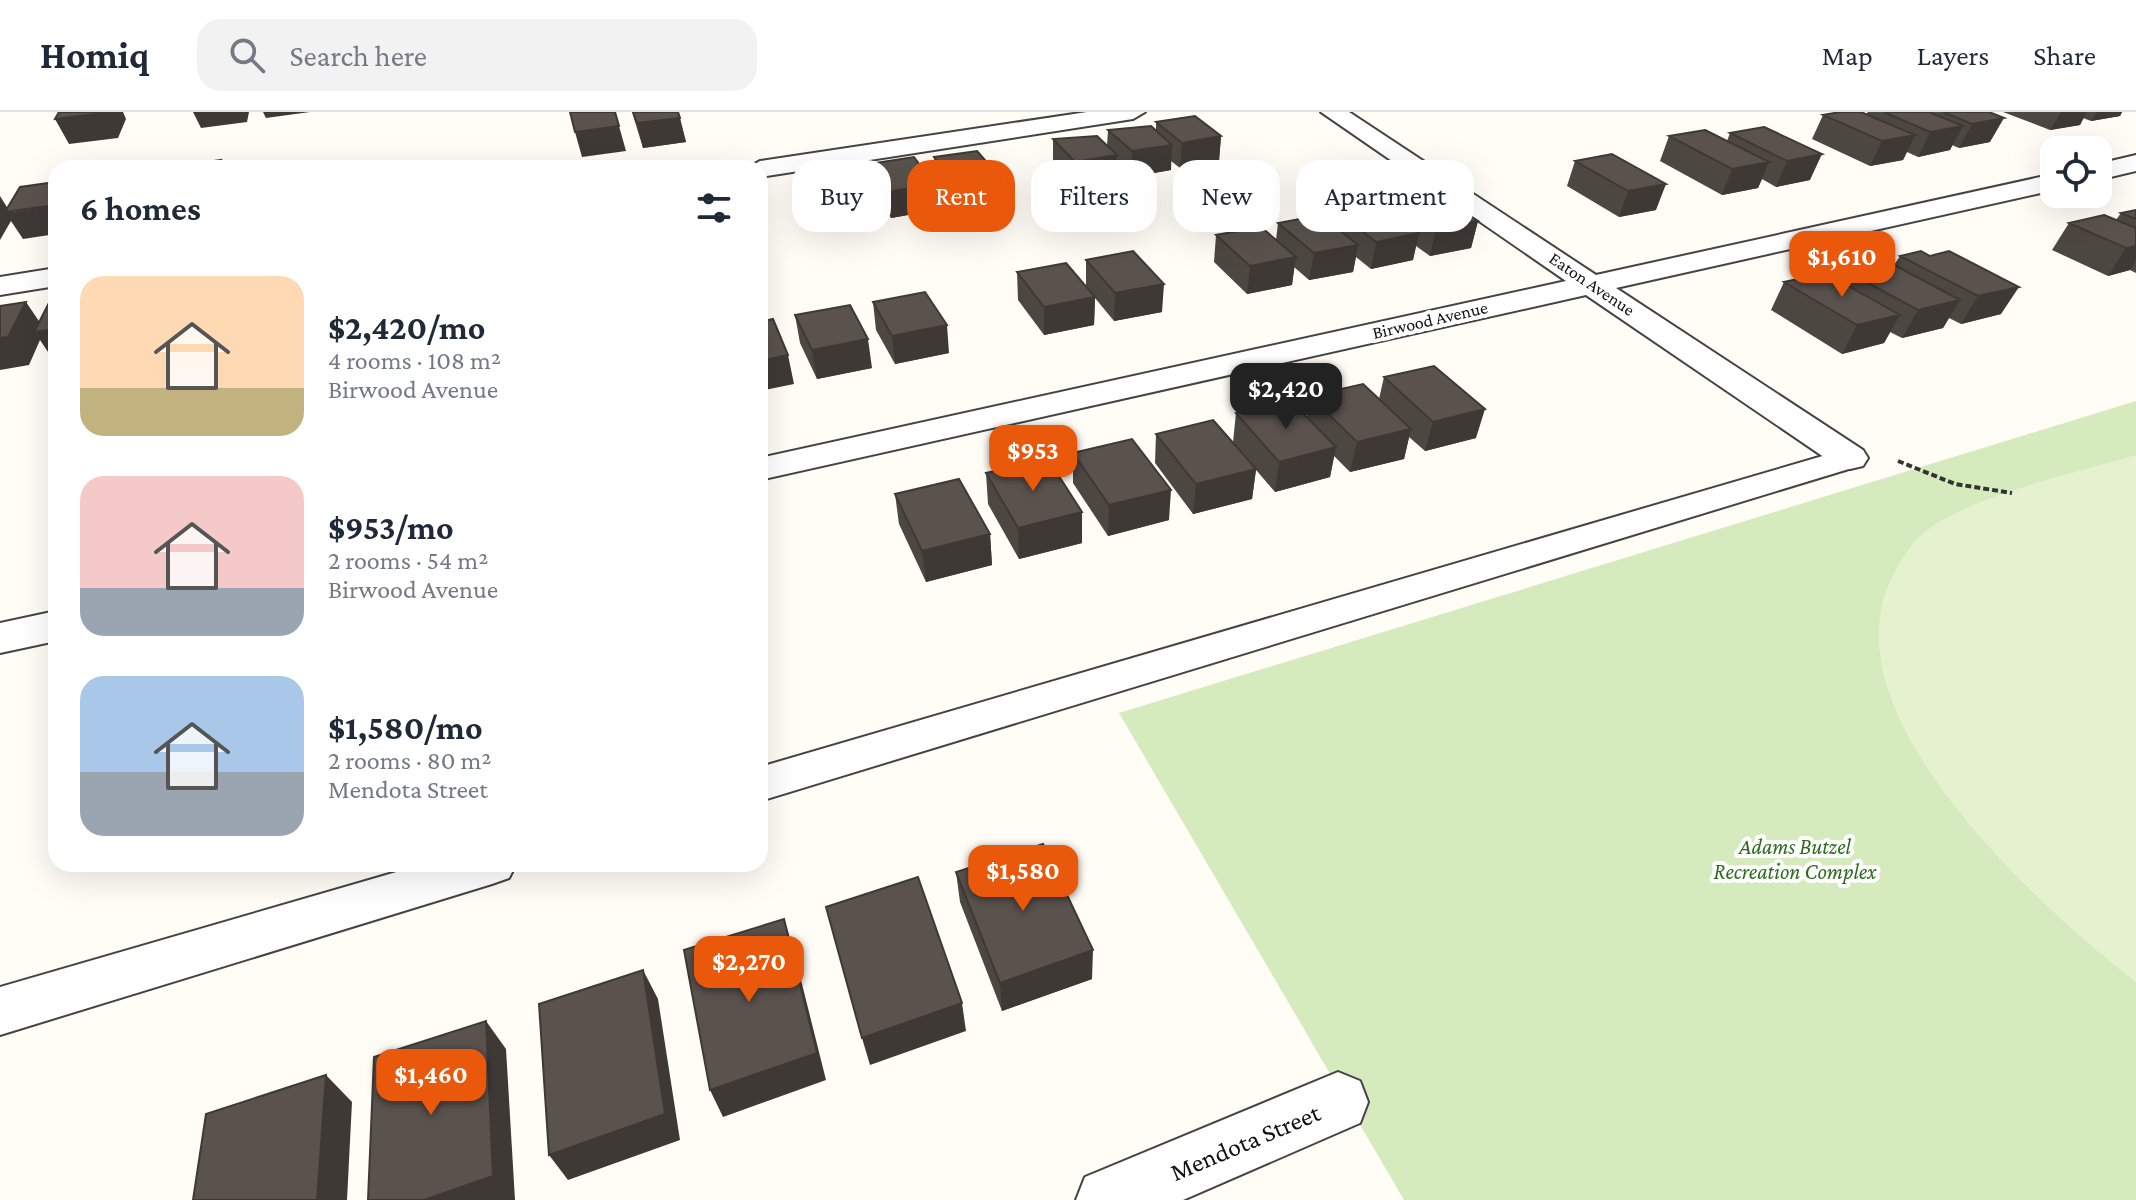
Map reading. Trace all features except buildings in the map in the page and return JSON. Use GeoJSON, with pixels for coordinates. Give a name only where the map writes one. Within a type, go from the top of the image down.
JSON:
{"type":"FeatureCollection","features":[{"type":"Feature","properties":{"kind":"street"},"geometry":{"type":"LineString","coordinates":[[768,168],[1133,112]]}},
{"type":"Feature","properties":{"kind":"street","name":"Eaton Avenue"},"geometry":{"type":"LineString","coordinates":[[1333,112],[1850,458]]}},
{"type":"Feature","properties":{"kind":"street"},"geometry":{"type":"LineString","coordinates":[[2112,169],[2136,163]]}},
{"type":"Feature","properties":{"kind":"street","name":"Birwood Avenue"},"geometry":{"type":"LineString","coordinates":[[768,467],[2040,185]]}},
{"type":"Feature","properties":{"kind":"street"},"geometry":{"type":"LineString","coordinates":[[0,286],[48,278]]}},
{"type":"Feature","properties":{"kind":"street"},"geometry":{"type":"LineString","coordinates":[[0,638],[48,628]]}},
{"type":"Feature","properties":{"kind":"street","name":"Mendota Street"},"geometry":{"type":"LineString","coordinates":[[1108,1200],[1338,1102]]}},
{"type":"Feature","properties":{"kind":"lane"},"geometry":{"type":"LineString","coordinates":[[768,782],[1850,458]]}},
{"type":"Feature","properties":{"kind":"lane"},"geometry":{"type":"LineString","coordinates":[[0,1011],[465,872]]}},
{"type":"Feature","properties":{"kind":"path"},"geometry":{"type":"LineString","coordinates":[[1850,458],[1885,456],[1955,484],[2012,493]]}},
{"type":"Feature","properties":{"kind":"green space","name":"Adams Butzel Recreation Complex"},"geometry":{"type":"Polygon","coordinates":[[[2136,401],[2136,1200],[1404,1200],[1119,713],[2136,401]]]}},
{"type":"Feature","properties":{"kind":"green space"},"geometry":{"type":"Polygon","coordinates":[[[2136,455],[2136,982],[2049,908],[1955,806],[1916,750],[1889,693],[1879,637],[1889,584],[1898,566],[1920,536],[1936,524],[2007,492],[2136,455]]]}}]}
